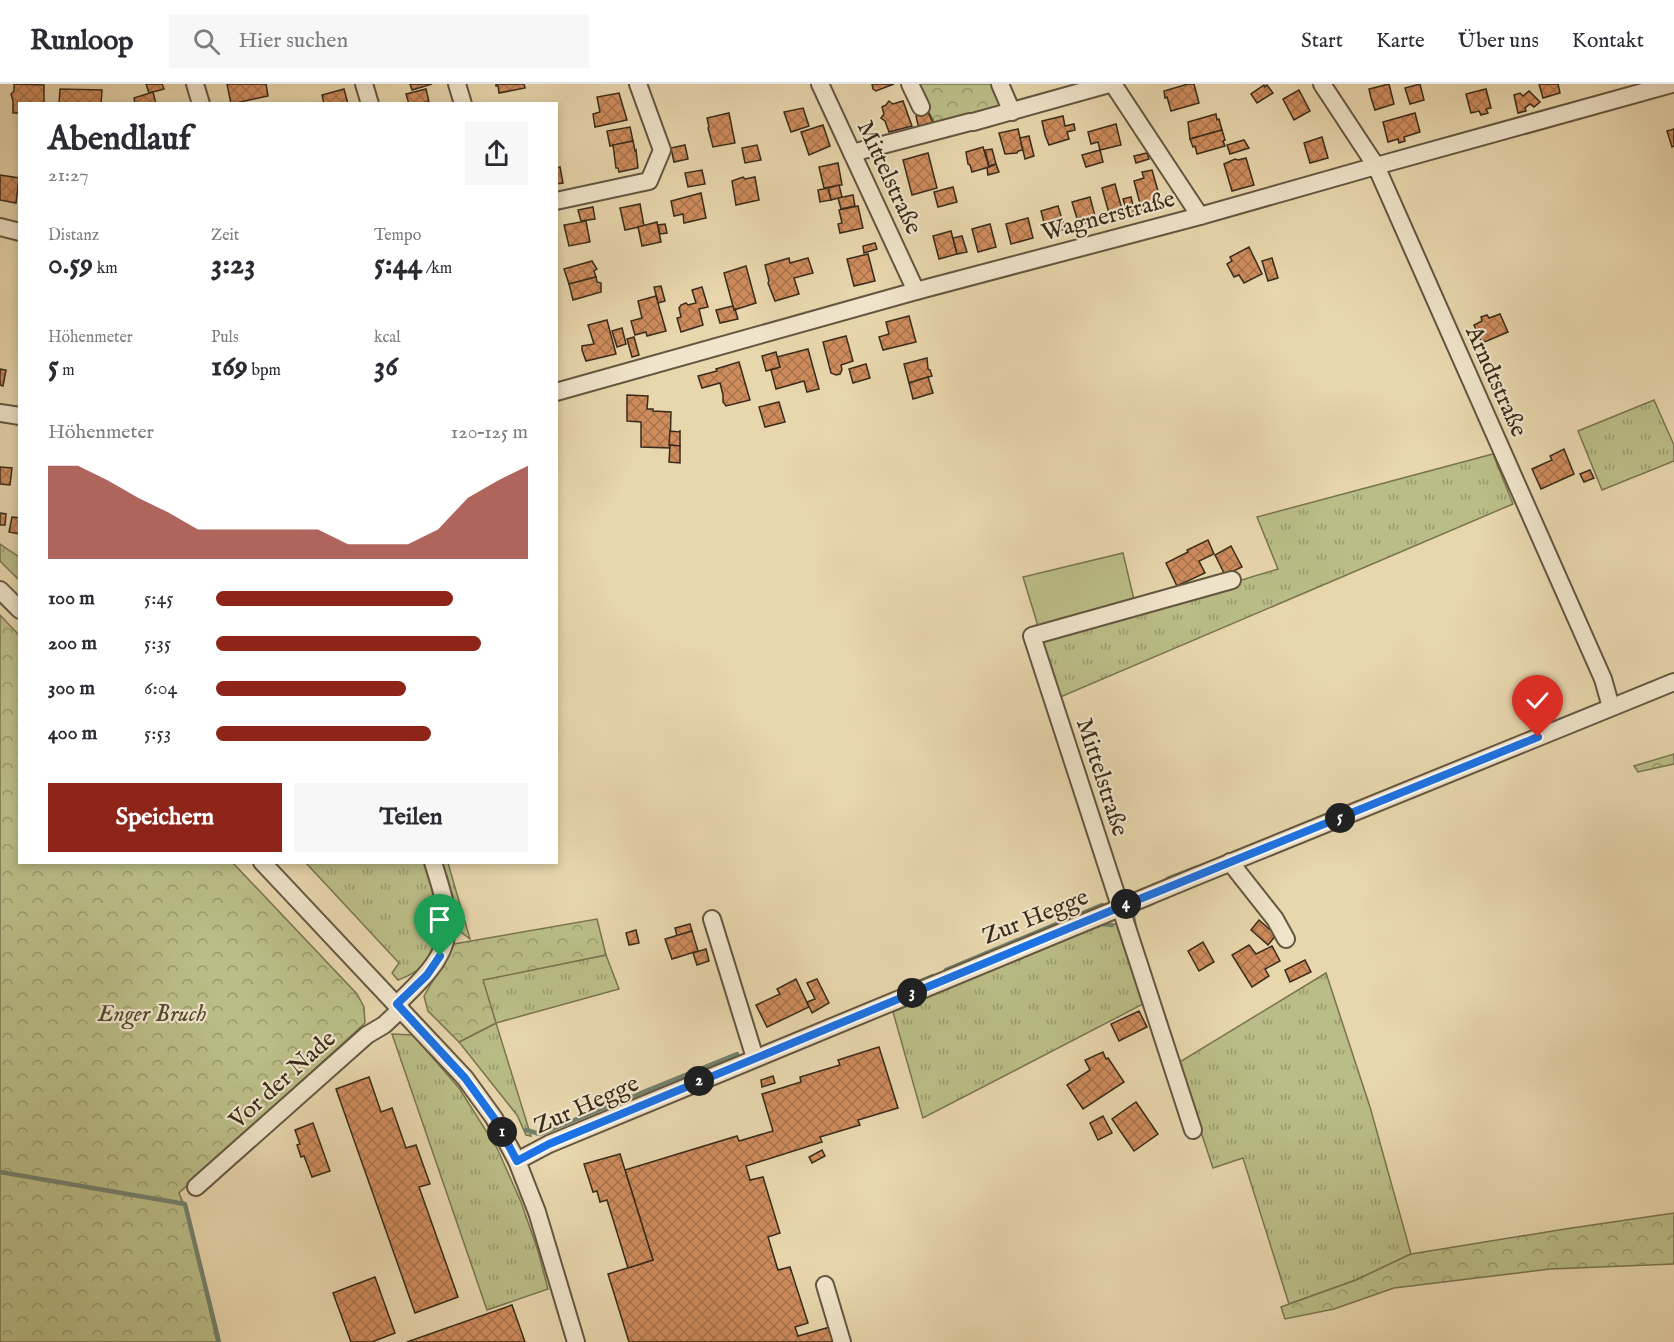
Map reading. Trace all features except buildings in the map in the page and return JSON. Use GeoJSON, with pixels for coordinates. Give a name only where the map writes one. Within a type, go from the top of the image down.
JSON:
{"type":"FeatureCollection","features":[{"type":"Feature","properties":{"kind":"street"},"geometry":{"type":"LineString","coordinates":[[195,84],[200,102]]}},
{"type":"Feature","properties":{"kind":"street"},"geometry":{"type":"LineString","coordinates":[[364,84],[369,102]]}},
{"type":"Feature","properties":{"kind":"street"},"geometry":{"type":"LineString","coordinates":[[457,84],[462,102]]}},
{"type":"Feature","properties":{"kind":"street"},"geometry":{"type":"LineString","coordinates":[[558,201],[649,182],[662,150],[638,84]]}},
{"type":"Feature","properties":{"kind":"street","name":"Mittelstraße"},"geometry":{"type":"LineString","coordinates":[[820,84],[916,291]]}},
{"type":"Feature","properties":{"kind":"street"},"geometry":{"type":"LineString","coordinates":[[910,84],[921,107]]}},
{"type":"Feature","properties":{"kind":"street"},"geometry":{"type":"LineString","coordinates":[[1000,84],[1012,112]]}},
{"type":"Feature","properties":{"kind":"street"},"geometry":{"type":"LineString","coordinates":[[852,153],[1111,84],[1200,216]]}},
{"type":"Feature","properties":{"kind":"street","name":"Arndtstraße"},"geometry":{"type":"LineString","coordinates":[[1322,84],[1376,166],[1603,679],[1611,707]]}},
{"type":"Feature","properties":{"kind":"street","name":"Wagnerstraße"},"geometry":{"type":"LineString","coordinates":[[558,391],[1672,84]]}},
{"type":"Feature","properties":{"kind":"street"},"geometry":{"type":"LineString","coordinates":[[0,227],[18,232]]}},
{"type":"Feature","properties":{"kind":"street"},"geometry":{"type":"LineString","coordinates":[[0,413],[18,416]]}},
{"type":"Feature","properties":{"kind":"street","name":"Mittelstraße"},"geometry":{"type":"LineString","coordinates":[[1193,1130],[1032,636],[1232,580]]}},
{"type":"Feature","properties":{"kind":"street"},"geometry":{"type":"LineString","coordinates":[[0,590],[18,608]]}},
{"type":"Feature","properties":{"kind":"street","name":"Zur Hegge"},"geometry":{"type":"LineString","coordinates":[[517,1161],[549,1144],[755,1058],[1674,682]]}},
{"type":"Feature","properties":{"kind":"street"},"geometry":{"type":"LineString","coordinates":[[1230,862],[1275,919],[1286,939]]}},
{"type":"Feature","properties":{"kind":"street"},"geometry":{"type":"LineString","coordinates":[[264,864],[465,1078],[494,1118],[517,1161],[537,1212],[576,1342]]}},
{"type":"Feature","properties":{"kind":"street","name":"Vor der Nade"},"geometry":{"type":"LineString","coordinates":[[196,1187],[367,1035],[384,1025],[427,975],[440,956],[446,938],[447,915],[434,864]]}},
{"type":"Feature","properties":{"kind":"street"},"geometry":{"type":"LineString","coordinates":[[712,919],[755,1058]]}},
{"type":"Feature","properties":{"kind":"street"},"geometry":{"type":"LineString","coordinates":[[825,1285],[842,1342]]}},
{"type":"Feature","properties":{"kind":"green space"},"geometry":{"type":"Polygon","coordinates":[[[915,84],[994,84],[1001,104],[998,111],[937,128],[915,84]]]}},
{"type":"Feature","properties":{"kind":"green space"},"geometry":{"type":"Polygon","coordinates":[[[1654,400],[1674,445],[1674,461],[1602,490],[1578,431],[1654,400]]]}},
{"type":"Feature","properties":{"kind":"green space"},"geometry":{"type":"Polygon","coordinates":[[[1493,454],[1513,504],[1058,698],[1041,642],[1049,635],[1136,612],[1278,569],[1257,517],[1493,454]]]}},
{"type":"Feature","properties":{"kind":"green space"},"geometry":{"type":"Polygon","coordinates":[[[0,544],[18,556],[18,579],[0,561],[0,544]]]}},
{"type":"Feature","properties":{"kind":"green space"},"geometry":{"type":"Polygon","coordinates":[[[1123,553],[1135,604],[1039,629],[1023,577],[1123,553]]]}},
{"type":"Feature","properties":{"kind":"green space","name":"Enger Bruch"},"geometry":{"type":"Polygon","coordinates":[[[0,615],[18,634],[18,864],[234,864],[357,994],[364,1007],[365,1023],[179,1193],[189,1217],[217,1342],[0,1342],[0,615]]]}},
{"type":"Feature","properties":{"kind":"green space"},"geometry":{"type":"Polygon","coordinates":[[[1674,754],[1674,764],[1638,772],[1634,766],[1674,754]]]}},
{"type":"Feature","properties":{"kind":"green space"},"geometry":{"type":"Polygon","coordinates":[[[307,864],[448,864],[470,939],[436,913],[433,946],[426,962],[410,975],[398,980],[392,973],[399,963],[307,864]]]}},
{"type":"Feature","properties":{"kind":"green space"},"geometry":{"type":"Polygon","coordinates":[[[597,919],[606,955],[483,980],[496,1023],[459,1042],[428,1011],[424,996],[454,944],[597,919]]]}},
{"type":"Feature","properties":{"kind":"green space"},"geometry":{"type":"Polygon","coordinates":[[[1118,924],[1145,1003],[923,1118],[893,1012],[1102,925],[1118,924]]]}},
{"type":"Feature","properties":{"kind":"green space"},"geometry":{"type":"Polygon","coordinates":[[[606,955],[619,989],[496,1023],[482,980],[606,955]]]}},
{"type":"Feature","properties":{"kind":"green space"},"geometry":{"type":"Polygon","coordinates":[[[1326,973],[1370,1107],[1411,1254],[1356,1280],[1289,1304],[1243,1158],[1213,1168],[1178,1063],[1326,973]]]}},
{"type":"Feature","properties":{"kind":"green space"},"geometry":{"type":"Polygon","coordinates":[[[496,1023],[531,1136],[526,1135],[517,1115],[459,1042],[496,1023]]]}},
{"type":"Feature","properties":{"kind":"green space"},"geometry":{"type":"Polygon","coordinates":[[[392,1034],[413,1035],[459,1088],[497,1148],[521,1202],[548,1289],[487,1310],[392,1034]]]}},
{"type":"Feature","properties":{"kind":"green space"},"geometry":{"type":"Polygon","coordinates":[[[1674,1213],[1674,1264],[1550,1269],[1394,1288],[1334,1309],[1285,1319],[1281,1307],[1356,1280],[1411,1254],[1674,1213]]]}},
{"type":"Feature","properties":{"kind":"waterway"},"geometry":{"type":"LineString","coordinates":[[1167,879],[1198,867]]}},
{"type":"Feature","properties":{"kind":"waterway"},"geometry":{"type":"LineString","coordinates":[[1135,928],[1133,916],[1138,909],[1153,903]]}},
{"type":"Feature","properties":{"kind":"waterway"},"geometry":{"type":"LineString","coordinates":[[946,970],[1102,905]]}},
{"type":"Feature","properties":{"kind":"waterway"},"geometry":{"type":"LineString","coordinates":[[1097,926],[1112,925]]}},
{"type":"Feature","properties":{"kind":"waterway"},"geometry":{"type":"LineString","coordinates":[[916,983],[933,976]]}},
{"type":"Feature","properties":{"kind":"waterway"},"geometry":{"type":"LineString","coordinates":[[526,1130],[540,1134],[737,1054]]}},
{"type":"Feature","properties":{"kind":"waterway"},"geometry":{"type":"LineString","coordinates":[[0,1172],[185,1204],[219,1342]]}},
{"type":"Feature","properties":{"kind":"route"},"geometry":{"type":"LineString","coordinates":[[440,956],[427,975],[397,1004],[465,1078],[494,1118],[517,1161],[549,1144],[788,1044],[1538,737]]}}]}
